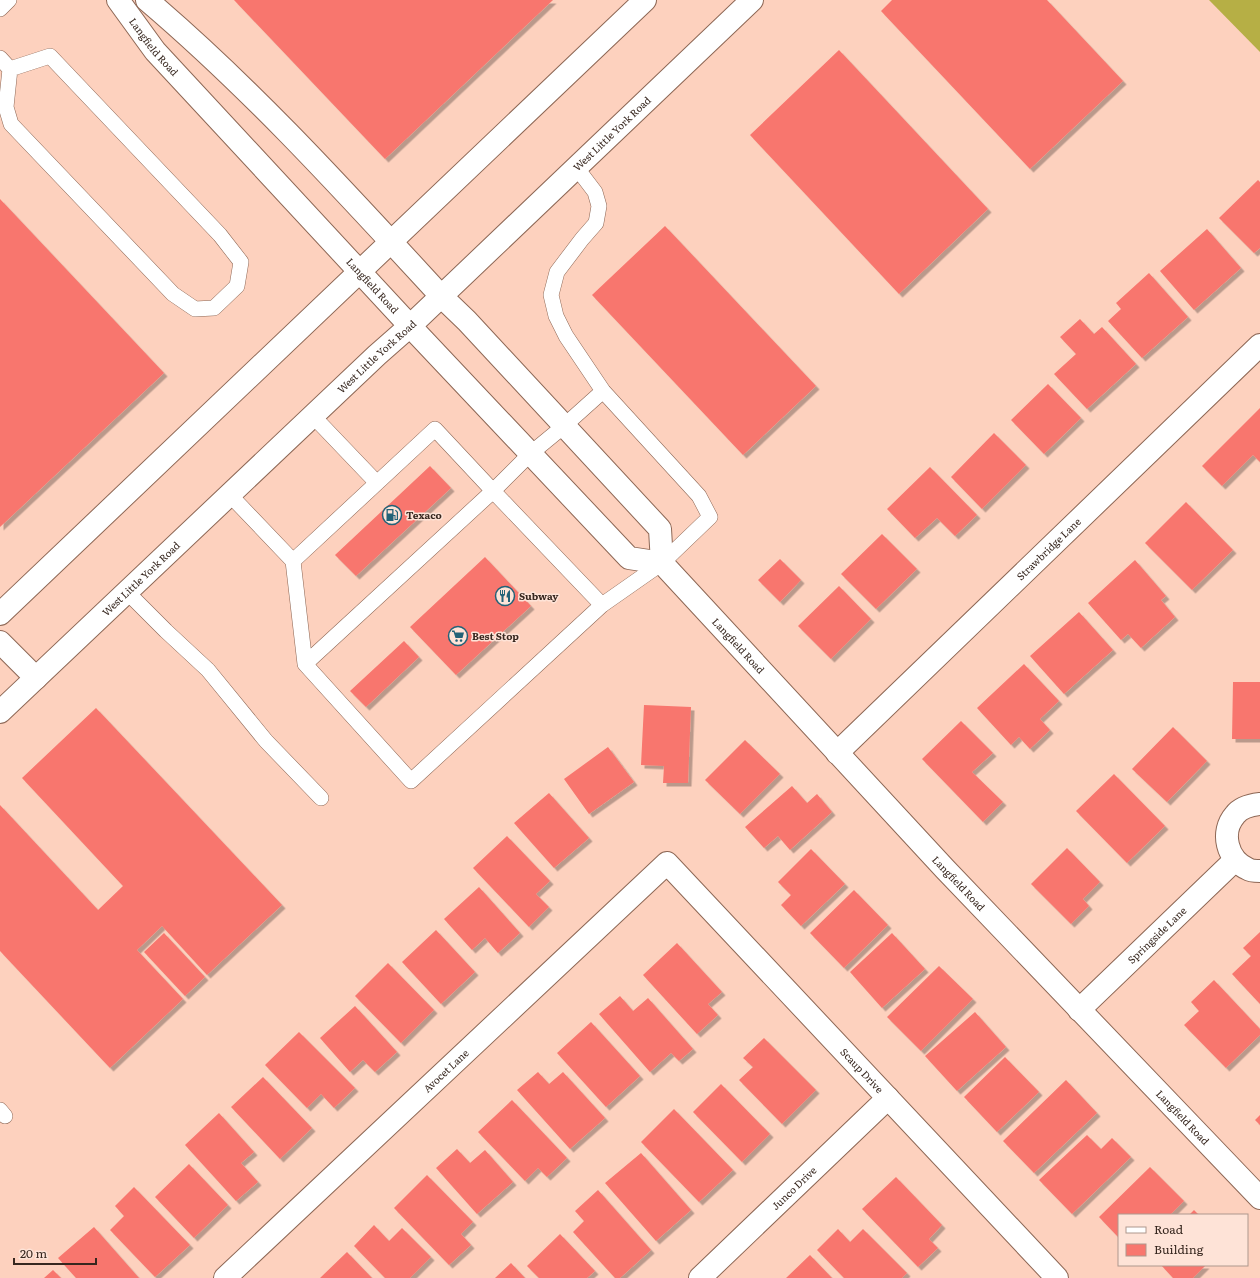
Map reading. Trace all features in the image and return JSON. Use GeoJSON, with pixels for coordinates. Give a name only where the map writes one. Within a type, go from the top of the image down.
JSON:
{"type":"FeatureCollection","features":[{"type":"Feature","properties":{"kind":"street","name":"Langfield Road"},"geometry":{"type":"LineString","coordinates":[[118,0],[155,51],[410,326],[629,558],[662,563],[837,753],[1079,1010],[1260,1198]]}},
{"type":"Feature","properties":{"kind":"street"},"geometry":{"type":"LineString","coordinates":[[147,0],[180,28],[273,117],[441,296],[467,321],[660,529],[662,563]]}},
{"type":"Feature","properties":{"kind":"street"},"geometry":{"type":"LineString","coordinates":[[0,614],[645,0]]}},
{"type":"Feature","properties":{"kind":"street","name":"West Little York Road"},"geometry":{"type":"LineString","coordinates":[[0,712],[410,326],[752,0]]}},
{"type":"Feature","properties":{"kind":"street","name":"Strawbridge Lane"},"geometry":{"type":"LineString","coordinates":[[837,753],[1260,345]]}},
{"type":"Feature","properties":{"kind":"street"},"geometry":{"type":"LineString","coordinates":[[0,642],[36,678]]}},
{"type":"Feature","properties":{"kind":"street"},"geometry":{"type":"LineString","coordinates":[[1260,804],[1249,805],[1235,814],[1228,829],[1227,845],[1235,860],[1248,870],[1260,871]]}},
{"type":"Feature","properties":{"kind":"street","name":"Springside Lane"},"geometry":{"type":"LineString","coordinates":[[1079,1010],[1235,860]]}},
{"type":"Feature","properties":{"kind":"street","name":"Scaup Drive"},"geometry":{"type":"LineString","coordinates":[[667,863],[1057,1278]]}},
{"type":"Feature","properties":{"kind":"street","name":"Avocet Lane"},"geometry":{"type":"LineString","coordinates":[[225,1278],[667,863]]}},
{"type":"Feature","properties":{"kind":"street","name":"Junco Drive"},"geometry":{"type":"LineString","coordinates":[[700,1278],[888,1098]]}},
{"type":"Feature","properties":{"kind":"lane"},"geometry":{"type":"LineString","coordinates":[[0,9],[9,0]]}},
{"type":"Feature","properties":{"kind":"lane"},"geometry":{"type":"LineString","coordinates":[[0,58],[10,69],[6,107],[11,124],[173,294],[195,309],[214,308],[237,286],[241,262],[220,235],[50,56],[10,69]]}},
{"type":"Feature","properties":{"kind":"lane"},"geometry":{"type":"LineString","coordinates":[[230,495],[293,561],[305,664],[411,781],[602,605],[662,563],[710,517],[699,496],[602,391],[566,336],[556,316],[551,295],[557,272],[596,223],[599,206],[595,192],[576,167]]}},
{"type":"Feature","properties":{"kind":"lane"},"geometry":{"type":"LineString","coordinates":[[305,664],[530,454],[564,426],[602,391]]}},
{"type":"Feature","properties":{"kind":"lane"},"geometry":{"type":"LineString","coordinates":[[313,416],[377,483]]}},
{"type":"Feature","properties":{"kind":"lane"},"geometry":{"type":"LineString","coordinates":[[293,561],[435,430],[602,605]]}},
{"type":"Feature","properties":{"kind":"lane"},"geometry":{"type":"LineString","coordinates":[[127,592],[208,670],[266,740],[321,798]]}},
{"type":"Feature","properties":{"kind":"shaded area"},"geometry":{"type":"Polygon","coordinates":[[[1209,0],[1260,0],[1260,52],[1209,0]]]}},
{"type":"Feature","properties":{"kind":"building"},"geometry":{"type":"Polygon","coordinates":[[[234,0],[553,0],[385,159],[234,0]]]}},
{"type":"Feature","properties":{"kind":"building"},"geometry":{"type":"Polygon","coordinates":[[[892,0],[1047,0],[1123,81],[1030,169],[881,11],[892,0]]]}},
{"type":"Feature","properties":{"kind":"building"},"geometry":{"type":"Polygon","coordinates":[[[839,50],[988,209],[899,294],[750,135],[839,50]]]}},
{"type":"Feature","properties":{"kind":"building"},"geometry":{"type":"Polygon","coordinates":[[[1258,180],[1260,182],[1260,248],[1254,253],[1219,218],[1258,180]]]}},
{"type":"Feature","properties":{"kind":"building"},"geometry":{"type":"Polygon","coordinates":[[[0,199],[164,373],[0,527],[0,199]]]}},
{"type":"Feature","properties":{"kind":"building"},"geometry":{"type":"Polygon","coordinates":[[[665,226],[816,386],[743,455],[592,295],[665,226]]]}},
{"type":"Feature","properties":{"kind":"building"},"geometry":{"type":"Polygon","coordinates":[[[1207,229],[1241,268],[1194,310],[1160,271],[1207,229]]]}},
{"type":"Feature","properties":{"kind":"building"},"geometry":{"type":"Polygon","coordinates":[[[1149,273],[1188,317],[1142,358],[1108,321],[1121,309],[1116,303],[1149,273]]]}},
{"type":"Feature","properties":{"kind":"building"},"geometry":{"type":"Polygon","coordinates":[[[1080,319],[1094,334],[1102,327],[1136,364],[1087,409],[1054,374],[1076,354],[1060,337],[1080,319]]]}},
{"type":"Feature","properties":{"kind":"building"},"geometry":{"type":"Polygon","coordinates":[[[1048,384],[1081,418],[1044,454],[1011,420],[1048,384]]]}},
{"type":"Feature","properties":{"kind":"building"},"geometry":{"type":"Polygon","coordinates":[[[1260,408],[1260,462],[1253,455],[1222,486],[1202,466],[1260,408]]]}},
{"type":"Feature","properties":{"kind":"building"},"geometry":{"type":"Polygon","coordinates":[[[994,433],[1026,465],[982,509],[951,477],[994,433]]]}},
{"type":"Feature","properties":{"kind":"building"},"geometry":{"type":"Polygon","coordinates":[[[430,466],[451,488],[356,576],[335,555],[430,466]]]}},
{"type":"Feature","properties":{"kind":"building"},"geometry":{"type":"Polygon","coordinates":[[[930,467],[977,515],[955,536],[937,518],[915,538],[887,509],[930,467]]]}},
{"type":"Feature","properties":{"kind":"building"},"geometry":{"type":"Polygon","coordinates":[[[1186,502],[1233,550],[1192,590],[1145,543],[1186,502]]]}},
{"type":"Feature","properties":{"kind":"building"},"geometry":{"type":"Polygon","coordinates":[[[882,534],[917,569],[876,609],[841,574],[882,534]]]}},
{"type":"Feature","properties":{"kind":"building"},"geometry":{"type":"Polygon","coordinates":[[[485,557],[531,606],[456,675],[410,627],[485,557]]]}},
{"type":"Feature","properties":{"kind":"building"},"geometry":{"type":"Polygon","coordinates":[[[780,559],[801,580],[780,602],[758,580],[780,559]]]}},
{"type":"Feature","properties":{"kind":"building"},"geometry":{"type":"Polygon","coordinates":[[[1135,560],[1166,596],[1161,600],[1175,617],[1141,648],[1128,634],[1121,640],[1088,603],[1135,560]]]}},
{"type":"Feature","properties":{"kind":"building"},"geometry":{"type":"Polygon","coordinates":[[[839,586],[871,619],[831,659],[798,626],[839,586]]]}},
{"type":"Feature","properties":{"kind":"building"},"geometry":{"type":"Polygon","coordinates":[[[1079,612],[1113,650],[1064,694],[1030,656],[1079,612]]]}},
{"type":"Feature","properties":{"kind":"building"},"geometry":{"type":"Polygon","coordinates":[[[404,641],[419,657],[366,707],[350,691],[404,641]]]}},
{"type":"Feature","properties":{"kind":"building"},"geometry":{"type":"Polygon","coordinates":[[[1024,664],[1059,701],[1040,719],[1050,730],[1030,749],[1019,737],[1011,745],[977,708],[1024,664]]]}},
{"type":"Feature","properties":{"kind":"building"},"geometry":{"type":"Polygon","coordinates":[[[1233,682],[1260,682],[1260,739],[1232,739],[1233,682]]]}},
{"type":"Feature","properties":{"kind":"building"},"geometry":{"type":"Polygon","coordinates":[[[644,705],[691,707],[688,783],[663,783],[664,766],[641,765],[644,705]]]}},
{"type":"Feature","properties":{"kind":"building"},"geometry":{"type":"Polygon","coordinates":[[[96,708],[282,905],[207,975],[162,926],[137,950],[183,999],[110,1068],[0,951],[0,805],[98,910],[123,886],[22,778],[96,708]]]}},
{"type":"Feature","properties":{"kind":"building"},"geometry":{"type":"Polygon","coordinates":[[[961,721],[993,753],[972,772],[1003,802],[983,822],[922,759],[961,721]]]}},
{"type":"Feature","properties":{"kind":"building"},"geometry":{"type":"Polygon","coordinates":[[[1173,727],[1207,761],[1167,802],[1132,769],[1173,727]]]}},
{"type":"Feature","properties":{"kind":"building"},"geometry":{"type":"Polygon","coordinates":[[[745,740],[780,774],[740,814],[705,780],[745,740]]]}},
{"type":"Feature","properties":{"kind":"building"},"geometry":{"type":"Polygon","coordinates":[[[608,747],[634,782],[589,814],[564,779],[608,747]]]}},
{"type":"Feature","properties":{"kind":"building"},"geometry":{"type":"Polygon","coordinates":[[[1114,774],[1165,826],[1127,863],[1076,811],[1114,774]]]}},
{"type":"Feature","properties":{"kind":"building"},"geometry":{"type":"Polygon","coordinates":[[[792,786],[807,803],[817,794],[832,812],[790,850],[778,836],[764,848],[745,827],[792,786]]]}},
{"type":"Feature","properties":{"kind":"building"},"geometry":{"type":"Polygon","coordinates":[[[549,793],[589,838],[554,868],[514,823],[549,793]]]}},
{"type":"Feature","properties":{"kind":"building"},"geometry":{"type":"Polygon","coordinates":[[[507,836],[550,881],[536,894],[549,907],[529,927],[473,868],[507,836]]]}},
{"type":"Feature","properties":{"kind":"building"},"geometry":{"type":"Polygon","coordinates":[[[1067,848],[1100,882],[1083,899],[1089,906],[1071,924],[1031,884],[1067,848]]]}},
{"type":"Feature","properties":{"kind":"building"},"geometry":{"type":"Polygon","coordinates":[[[811,849],[845,884],[801,926],[781,905],[791,895],[778,882],[811,849]]]}},
{"type":"Feature","properties":{"kind":"building"},"geometry":{"type":"Polygon","coordinates":[[[479,887],[520,933],[498,953],[485,938],[472,950],[444,919],[479,887]]]}},
{"type":"Feature","properties":{"kind":"building"},"geometry":{"type":"Polygon","coordinates":[[[854,890],[888,925],[844,968],[810,933],[854,890]]]}},
{"type":"Feature","properties":{"kind":"building"},"geometry":{"type":"Polygon","coordinates":[[[436,930],[475,972],[441,1004],[402,962],[436,930]]]}},
{"type":"Feature","properties":{"kind":"building"},"geometry":{"type":"Polygon","coordinates":[[[1260,932],[1260,1004],[1232,974],[1251,956],[1243,948],[1260,932]]]}},
{"type":"Feature","properties":{"kind":"building"},"geometry":{"type":"Polygon","coordinates":[[[164,933],[205,977],[185,996],[144,952],[164,933]]]}},
{"type":"Feature","properties":{"kind":"building"},"geometry":{"type":"Polygon","coordinates":[[[892,933],[925,969],[882,1008],[850,972],[892,933]]]}},
{"type":"Feature","properties":{"kind":"building"},"geometry":{"type":"Polygon","coordinates":[[[677,943],[722,992],[708,1004],[718,1015],[697,1034],[643,975],[677,943]]]}},
{"type":"Feature","properties":{"kind":"building"},"geometry":{"type":"Polygon","coordinates":[[[388,963],[434,1010],[401,1043],[355,996],[388,963]]]}},
{"type":"Feature","properties":{"kind":"building"},"geometry":{"type":"Polygon","coordinates":[[[939,966],[973,999],[921,1051],[887,1017],[939,966]]]}},
{"type":"Feature","properties":{"kind":"building"},"geometry":{"type":"Polygon","coordinates":[[[1214,980],[1260,1029],[1260,1035],[1226,1068],[1184,1025],[1199,1011],[1191,1002],[1214,980]]]}},
{"type":"Feature","properties":{"kind":"building"},"geometry":{"type":"Polygon","coordinates":[[[620,996],[633,1011],[648,998],[693,1049],[679,1061],[671,1053],[650,1072],[599,1014],[620,996]]]}},
{"type":"Feature","properties":{"kind":"building"},"geometry":{"type":"Polygon","coordinates":[[[355,1006],[397,1052],[375,1072],[363,1060],[350,1072],[320,1038],[355,1006]]]}},
{"type":"Feature","properties":{"kind":"building"},"geometry":{"type":"Polygon","coordinates":[[[975,1012],[1006,1047],[957,1091],[925,1056],[975,1012]]]}},
{"type":"Feature","properties":{"kind":"building"},"geometry":{"type":"Polygon","coordinates":[[[591,1022],[640,1076],[606,1107],[557,1053],[591,1022]]]}},
{"type":"Feature","properties":{"kind":"building"},"geometry":{"type":"Polygon","coordinates":[[[299,1032],[355,1088],[334,1108],[321,1094],[307,1108],[265,1065],[299,1032]]]}},
{"type":"Feature","properties":{"kind":"building"},"geometry":{"type":"Polygon","coordinates":[[[764,1038],[816,1090],[782,1124],[739,1080],[753,1067],[743,1058],[764,1038]]]}},
{"type":"Feature","properties":{"kind":"building"},"geometry":{"type":"Polygon","coordinates":[[[1005,1057],[1039,1092],[997,1132],[964,1097],[1005,1057]]]}},
{"type":"Feature","properties":{"kind":"building"},"geometry":{"type":"Polygon","coordinates":[[[538,1072],[549,1084],[563,1072],[605,1118],[570,1149],[517,1090],[538,1072]]]}},
{"type":"Feature","properties":{"kind":"building"},"geometry":{"type":"Polygon","coordinates":[[[263,1077],[312,1128],[280,1159],[231,1107],[263,1077]]]}},
{"type":"Feature","properties":{"kind":"building"},"geometry":{"type":"Polygon","coordinates":[[[1066,1080],[1097,1113],[1034,1173],[1003,1141],[1066,1080]]]}},
{"type":"Feature","properties":{"kind":"building"},"geometry":{"type":"Polygon","coordinates":[[[721,1084],[770,1134],[742,1162],[693,1112],[721,1084]]]}},
{"type":"Feature","properties":{"kind":"building"},"geometry":{"type":"Polygon","coordinates":[[[512,1100],[567,1158],[547,1177],[538,1168],[525,1181],[478,1132],[512,1100]]]}},
{"type":"Feature","properties":{"kind":"building"},"geometry":{"type":"Polygon","coordinates":[[[674,1109],[733,1170],[699,1202],[641,1142],[674,1109]]]}},
{"type":"Feature","properties":{"kind":"building"},"geometry":{"type":"Polygon","coordinates":[[[219,1113],[254,1152],[241,1163],[258,1182],[236,1201],[185,1145],[219,1113]]]}},
{"type":"Feature","properties":{"kind":"building"},"geometry":{"type":"Polygon","coordinates":[[[1260,1115],[1260,1125],[1255,1120],[1260,1115]]]}},
{"type":"Feature","properties":{"kind":"building"},"geometry":{"type":"Polygon","coordinates":[[[1087,1135],[1101,1149],[1112,1138],[1131,1157],[1072,1214],[1039,1180],[1087,1135]]]}},
{"type":"Feature","properties":{"kind":"building"},"geometry":{"type":"Polygon","coordinates":[[[457,1149],[470,1163],[485,1150],[513,1182],[477,1214],[436,1168],[457,1149]]]}},
{"type":"Feature","properties":{"kind":"building"},"geometry":{"type":"Polygon","coordinates":[[[641,1153],[691,1210],[656,1241],[605,1183],[641,1153]]]}},
{"type":"Feature","properties":{"kind":"building"},"geometry":{"type":"Polygon","coordinates":[[[189,1164],[228,1205],[194,1238],[155,1197],[189,1164]]]}},
{"type":"Feature","properties":{"kind":"building"},"geometry":{"type":"Polygon","coordinates":[[[1150,1167],[1184,1201],[1171,1214],[1118,1214],[1118,1237],[1099,1217],[1150,1167]]]}},
{"type":"Feature","properties":{"kind":"building"},"geometry":{"type":"Polygon","coordinates":[[[427,1175],[473,1222],[461,1234],[471,1245],[449,1265],[394,1208],[427,1175]]]}},
{"type":"Feature","properties":{"kind":"building"},"geometry":{"type":"Polygon","coordinates":[[[896,1177],[942,1225],[929,1239],[938,1248],[918,1267],[862,1209],[896,1177]]]}},
{"type":"Feature","properties":{"kind":"building"},"geometry":{"type":"Polygon","coordinates":[[[134,1187],[190,1245],[155,1277],[110,1230],[124,1216],[115,1206],[134,1187]]]}},
{"type":"Feature","properties":{"kind":"building"},"geometry":{"type":"Polygon","coordinates":[[[598,1190],[651,1250],[620,1278],[615,1278],[573,1232],[584,1221],[575,1211],[598,1190]]]}},
{"type":"Feature","properties":{"kind":"building"},"geometry":{"type":"Polygon","coordinates":[[[1194,1210],[1198,1214],[1190,1214],[1194,1210]]]}},
{"type":"Feature","properties":{"kind":"building"},"geometry":{"type":"Polygon","coordinates":[[[374,1225],[389,1241],[402,1228],[431,1257],[410,1278],[385,1278],[354,1246],[374,1225]]]}},
{"type":"Feature","properties":{"kind":"building"},"geometry":{"type":"Polygon","coordinates":[[[94,1227],[139,1278],[76,1278],[58,1258],[94,1227]]]}},
{"type":"Feature","properties":{"kind":"building"},"geometry":{"type":"Polygon","coordinates":[[[838,1229],[850,1242],[863,1229],[907,1273],[902,1278],[844,1278],[817,1250],[838,1229]]]}},
{"type":"Feature","properties":{"kind":"building"},"geometry":{"type":"Polygon","coordinates":[[[560,1234],[595,1271],[587,1278],[539,1278],[527,1266],[560,1234]]]}},
{"type":"Feature","properties":{"kind":"building"},"geometry":{"type":"Polygon","coordinates":[[[347,1252],[372,1278],[320,1278],[347,1252]]]}},
{"type":"Feature","properties":{"kind":"building"},"geometry":{"type":"Polygon","coordinates":[[[810,1255],[832,1278],[786,1278],[810,1255]]]}},
{"type":"Feature","properties":{"kind":"building"},"geometry":{"type":"Polygon","coordinates":[[[511,1263],[525,1278],[495,1278],[511,1263]]]}},
{"type":"Feature","properties":{"kind":"building"},"geometry":{"type":"Polygon","coordinates":[[[1162,1266],[1205,1266],[1193,1278],[1173,1278],[1162,1266]]]}},
{"type":"Feature","properties":{"kind":"building"},"geometry":{"type":"Polygon","coordinates":[[[53,1270],[61,1278],[44,1278],[53,1270]]]}},
{"type":"Feature","properties":{"kind":"place","name":"Texaco"},"geometry":{"type":"Point","coordinates":[392,515]}},
{"type":"Feature","properties":{"kind":"place","name":"Subway"},"geometry":{"type":"Point","coordinates":[505,596]}},
{"type":"Feature","properties":{"kind":"place","name":"Best Stop"},"geometry":{"type":"Point","coordinates":[458,636]}}]}
